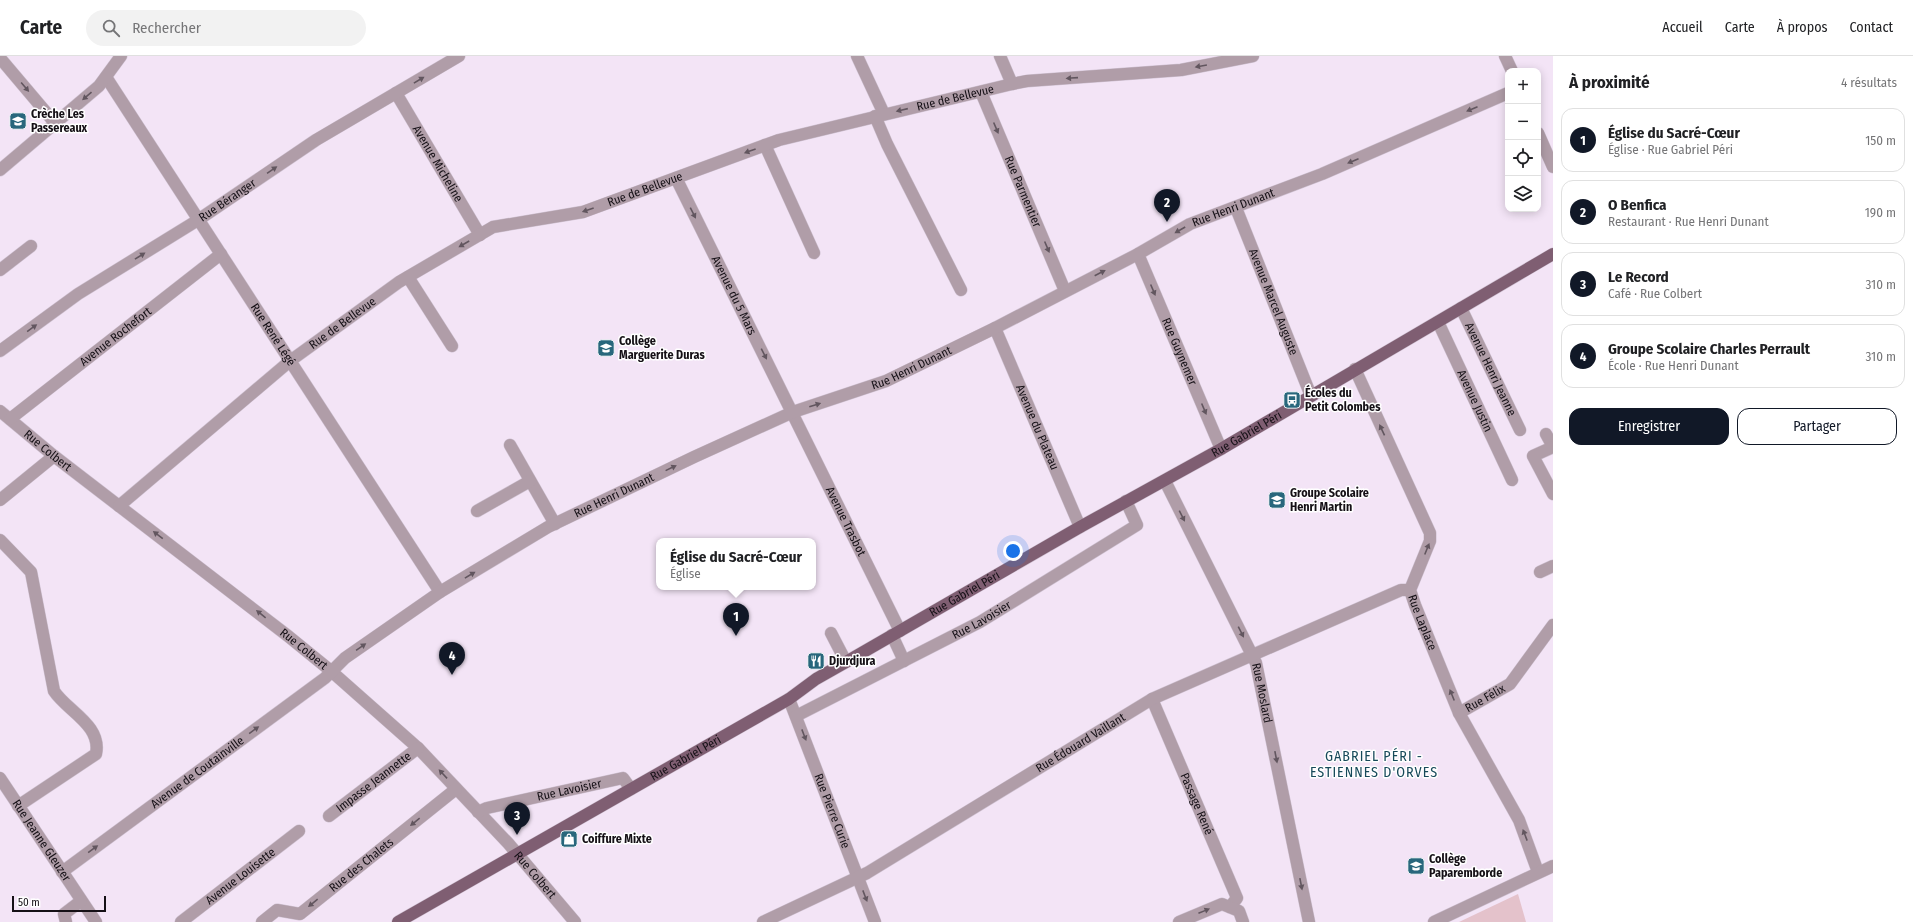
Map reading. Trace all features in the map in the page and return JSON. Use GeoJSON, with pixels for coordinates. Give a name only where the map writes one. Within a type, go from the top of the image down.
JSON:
{"type":"FeatureCollection","features":[{"type":"Feature","properties":{"kind":"main road","name":"Rue Gabriel Péri"},"geometry":{"type":"LineString","coordinates":[[398,922],[789,699],[816,679],[1080,527],[1221,449],[1553,254]]}},
{"type":"Feature","properties":{"kind":"street"},"geometry":{"type":"LineString","coordinates":[[0,170],[99,86],[121,56]]}},
{"type":"Feature","properties":{"kind":"street","name":"Rue Béranger"},"geometry":{"type":"LineString","coordinates":[[0,351],[78,294],[198,220],[316,140],[459,56]]}},
{"type":"Feature","properties":{"kind":"street"},"geometry":{"type":"LineString","coordinates":[[857,56],[879,115],[887,144],[961,290]]}},
{"type":"Feature","properties":{"kind":"street"},"geometry":{"type":"LineString","coordinates":[[1000,56],[1012,84]]}},
{"type":"Feature","properties":{"kind":"street","name":"Rue de Bellevue"},"geometry":{"type":"LineString","coordinates":[[120,506],[290,362],[408,277],[493,227],[583,212],[795,135],[1012,84],[1027,81],[1180,70],[1253,56]]}},
{"type":"Feature","properties":{"kind":"street"},"geometry":{"type":"LineString","coordinates":[[1505,56],[1511,68]]}},
{"type":"Feature","properties":{"kind":"street"},"geometry":{"type":"LineString","coordinates":[[0,58],[55,123]]}},
{"type":"Feature","properties":{"kind":"street","name":"Rue René Légé"},"geometry":{"type":"LineString","coordinates":[[106,77],[440,592]]}},
{"type":"Feature","properties":{"kind":"street","name":"Rue Parmentier"},"geometry":{"type":"LineString","coordinates":[[981,92],[1065,291]]}},
{"type":"Feature","properties":{"kind":"street","name":"Avenue Micheline"},"geometry":{"type":"LineString","coordinates":[[396,93],[480,235]]}},
{"type":"Feature","properties":{"kind":"street","name":"Rue Henri Dunant"},"geometry":{"type":"LineString","coordinates":[[331,671],[345,658],[440,592],[555,524],[694,457],[794,412],[886,381],[995,328],[1138,254],[1190,224],[1236,208],[1322,174],[1505,95]]}},
{"type":"Feature","properties":{"kind":"street"},"geometry":{"type":"LineString","coordinates":[[1541,140],[1553,167]]}},
{"type":"Feature","properties":{"kind":"street"},"geometry":{"type":"LineString","coordinates":[[765,145],[814,253]]}},
{"type":"Feature","properties":{"kind":"street","name":"Avenue du 5 Mars"},"geometry":{"type":"LineString","coordinates":[[676,178],[794,412]]}},
{"type":"Feature","properties":{"kind":"street","name":"Avenue Marcel Auguste"},"geometry":{"type":"LineString","coordinates":[[1236,208],[1310,396]]}},
{"type":"Feature","properties":{"kind":"street"},"geometry":{"type":"LineString","coordinates":[[0,270],[32,246]]}},
{"type":"Feature","properties":{"kind":"street","name":"Avenue Rochefort"},"geometry":{"type":"LineString","coordinates":[[10,419],[221,254]]}},
{"type":"Feature","properties":{"kind":"street","name":"Rue Guynemer"},"geometry":{"type":"LineString","coordinates":[[1138,254],[1221,449]]}},
{"type":"Feature","properties":{"kind":"street"},"geometry":{"type":"LineString","coordinates":[[408,277],[452,346]]}},
{"type":"Feature","properties":{"kind":"street","name":"Avenue Henri Jeanne"},"geometry":{"type":"LineString","coordinates":[[1461,308],[1520,430]]}},
{"type":"Feature","properties":{"kind":"street","name":"Avenue Justin"},"geometry":{"type":"LineString","coordinates":[[1438,322],[1512,480]]}},
{"type":"Feature","properties":{"kind":"street","name":"Avenue du Plateau"},"geometry":{"type":"LineString","coordinates":[[995,328],[1080,527]]}},
{"type":"Feature","properties":{"kind":"street","name":"Rue Laplace"},"geometry":{"type":"LineString","coordinates":[[1355,369],[1430,533],[1430,541],[1410,590],[1459,713],[1519,820],[1538,872]]}},
{"type":"Feature","properties":{"kind":"street","name":"Rue Colbert"},"geometry":{"type":"LineString","coordinates":[[0,411],[54,456],[245,601],[331,671],[418,748],[518,854],[575,922]]}},
{"type":"Feature","properties":{"kind":"street","name":"Avenue Trasbot"},"geometry":{"type":"LineString","coordinates":[[794,412],[896,633],[904,661]]}},
{"type":"Feature","properties":{"kind":"street"},"geometry":{"type":"LineString","coordinates":[[1546,434],[1553,447],[1533,456],[1553,494]]}},
{"type":"Feature","properties":{"kind":"street"},"geometry":{"type":"LineString","coordinates":[[510,445],[555,524]]}},
{"type":"Feature","properties":{"kind":"street"},"geometry":{"type":"LineString","coordinates":[[0,500],[54,456]]}},
{"type":"Feature","properties":{"kind":"street"},"geometry":{"type":"LineString","coordinates":[[477,511],[530,481]]}},
{"type":"Feature","properties":{"kind":"street","name":"Rue Moslard"},"geometry":{"type":"LineString","coordinates":[[1165,481],[1253,656],[1259,673],[1309,922]]}},
{"type":"Feature","properties":{"kind":"street","name":"Rue Lavoisier"},"geometry":{"type":"LineString","coordinates":[[796,716],[980,622],[1137,525],[1126,501]]}},
{"type":"Feature","properties":{"kind":"street"},"geometry":{"type":"LineString","coordinates":[[0,540],[31,572],[54,691],[60,700],[88,724],[97,749],[96,754],[18,806]]}},
{"type":"Feature","properties":{"kind":"street"},"geometry":{"type":"LineString","coordinates":[[1540,572],[1553,566]]}},
{"type":"Feature","properties":{"kind":"street","name":"Rue Édouard Vaillant"},"geometry":{"type":"LineString","coordinates":[[763,922],[858,878],[1152,699],[1401,590],[1410,590]]}},
{"type":"Feature","properties":{"kind":"street","name":"Rue Félix"},"geometry":{"type":"LineString","coordinates":[[1459,713],[1510,684],[1553,625]]}},
{"type":"Feature","properties":{"kind":"street"},"geometry":{"type":"LineString","coordinates":[[831,632],[846,662]]}},
{"type":"Feature","properties":{"kind":"street","name":"Avenue de Coutainville"},"geometry":{"type":"LineString","coordinates":[[62,872],[325,678],[331,671]]}},
{"type":"Feature","properties":{"kind":"street","name":"Rue Pierre Curie"},"geometry":{"type":"LineString","coordinates":[[789,699],[875,922]]}},
{"type":"Feature","properties":{"kind":"street","name":"Passage René"},"geometry":{"type":"LineString","coordinates":[[1152,699],[1237,898],[1230,907]]}},
{"type":"Feature","properties":{"kind":"street","name":"Impasse Jeannette"},"geometry":{"type":"LineString","coordinates":[[329,816],[418,748]]}},
{"type":"Feature","properties":{"kind":"street","name":"Rue Jeanne Gleuzer"},"geometry":{"type":"LineString","coordinates":[[0,778],[96,922]]}},
{"type":"Feature","properties":{"kind":"street","name":"Rue Lavoisier"},"geometry":{"type":"LineString","coordinates":[[478,812],[487,808],[623,778],[631,789]]}},
{"type":"Feature","properties":{"kind":"street","name":"Rue des Chalets"},"geometry":{"type":"LineString","coordinates":[[262,922],[277,910],[300,914],[456,789]]}},
{"type":"Feature","properties":{"kind":"street","name":"Avenue Louisette"},"geometry":{"type":"LineString","coordinates":[[181,922],[299,831]]}},
{"type":"Feature","properties":{"kind":"street"},"geometry":{"type":"LineString","coordinates":[[1434,922],[1553,866]]}},
{"type":"Feature","properties":{"kind":"street"},"geometry":{"type":"LineString","coordinates":[[66,922],[64,914],[81,901]]}},
{"type":"Feature","properties":{"kind":"street"},"geometry":{"type":"LineString","coordinates":[[1179,922],[1222,904],[1239,911],[1243,922]]}},
{"type":"Feature","properties":{"kind":"shaded area"},"geometry":{"type":"Polygon","coordinates":[[[1518,894],[1526,922],[1459,922],[1518,894]]]}},
{"type":"Feature","properties":{"kind":"place","name":"Crèche Les Passereaux"},"geometry":{"type":"Point","coordinates":[18,121]}},
{"type":"Feature","properties":{"kind":"place","name":"O Benfica"},"geometry":{"type":"Point","coordinates":[1167,222]}},
{"type":"Feature","properties":{"kind":"place","name":"Collège Marguerite Duras"},"geometry":{"type":"Point","coordinates":[606,348]}},
{"type":"Feature","properties":{"kind":"place","name":"Écoles du Petit Colombes"},"geometry":{"type":"Point","coordinates":[1292,400]}},
{"type":"Feature","properties":{"kind":"place","name":"Groupe Scolaire Henri Martin"},"geometry":{"type":"Point","coordinates":[1277,500]}},
{"type":"Feature","properties":{"kind":"place","name":"Église du Sacré-Cœur"},"geometry":{"type":"Point","coordinates":[736,636]}},
{"type":"Feature","properties":{"kind":"place","name":"Djurdjura"},"geometry":{"type":"Point","coordinates":[816,661]}},
{"type":"Feature","properties":{"kind":"place","name":"Groupe Scolaire Charles Perrault"},"geometry":{"type":"Point","coordinates":[452,675]}},
{"type":"Feature","properties":{"kind":"place","name":"Le Record"},"geometry":{"type":"Point","coordinates":[517,835]}},
{"type":"Feature","properties":{"kind":"place","name":"Coiffure Mixte"},"geometry":{"type":"Point","coordinates":[569,839]}},
{"type":"Feature","properties":{"kind":"place","name":"Collège Paparemborde"},"geometry":{"type":"Point","coordinates":[1416,866]}},
{"type":"Feature","properties":{"kind":"district","name":"GABRIEL PÉRI - ESTIENNES D'ORVES"},"geometry":{"type":"Point","coordinates":[1374,764]}}]}
